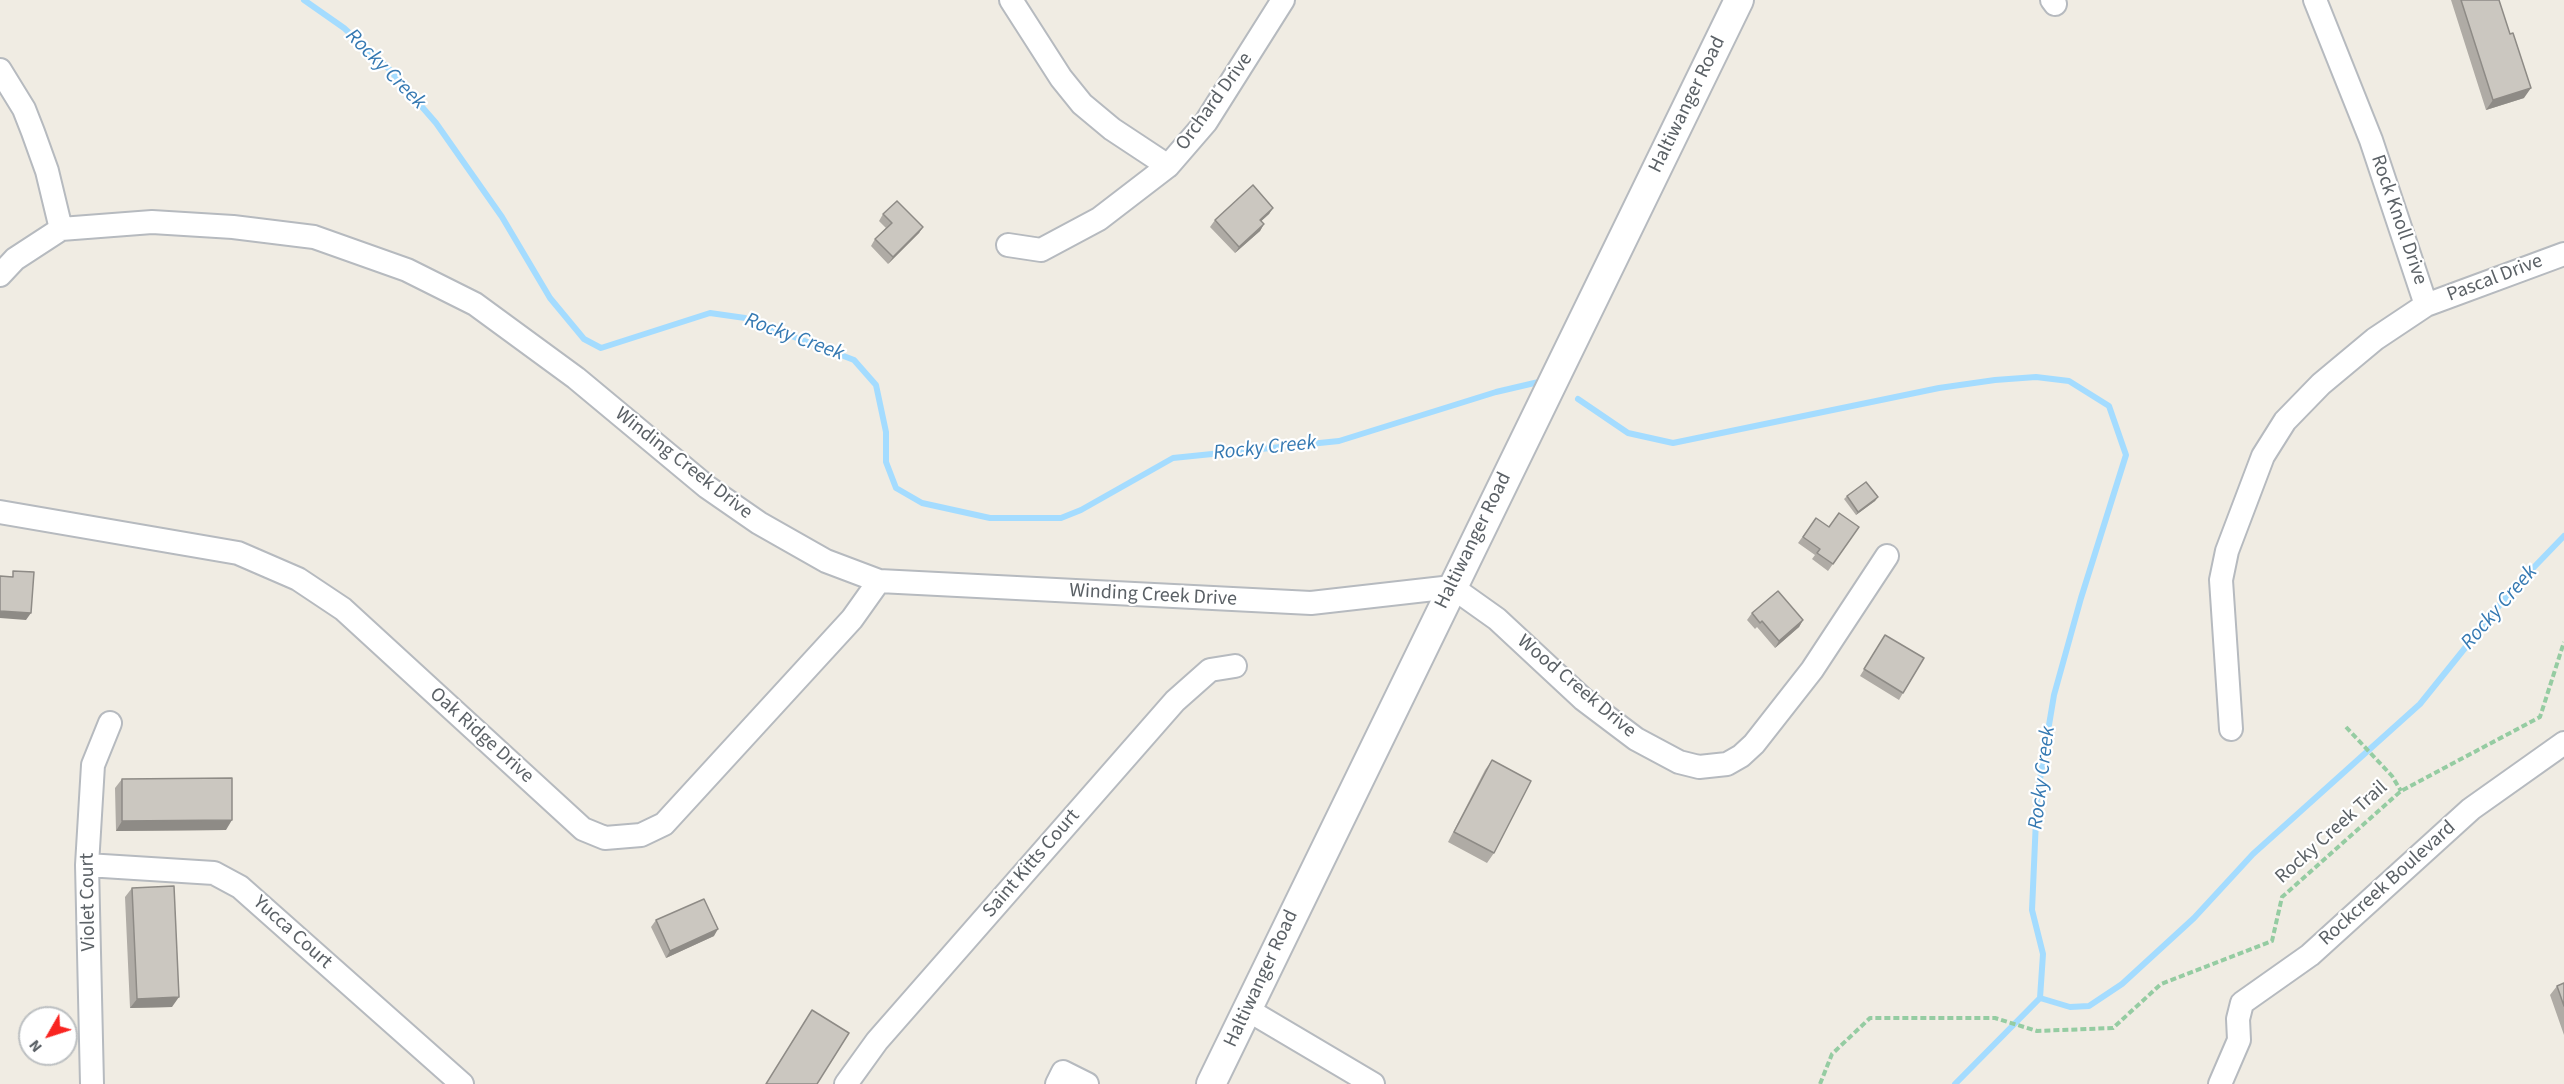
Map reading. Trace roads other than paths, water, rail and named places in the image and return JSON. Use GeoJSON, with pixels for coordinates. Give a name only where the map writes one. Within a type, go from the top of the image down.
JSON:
{"type":"FeatureCollection","features":[{"type":"Feature","properties":{"kind":"street"},"geometry":{"type":"LineString","coordinates":[[1011,0],[1060,78],[1082,104],[1112,129],[1168,166]]}},
{"type":"Feature","properties":{"kind":"street","name":"Orchard Drive"},"geometry":{"type":"LineString","coordinates":[[1008,244],[1041,250],[1100,219],[1168,166],[1206,122],[1283,0]]}},
{"type":"Feature","properties":{"kind":"street","name":"Haltiwanger Road"},"geometry":{"type":"LineString","coordinates":[[1211,1084],[1739,0]]}},
{"type":"Feature","properties":{"kind":"street","name":"Rock Knoll Drive"},"geometry":{"type":"LineString","coordinates":[[2231,729],[2221,580],[2227,551],[2264,456],[2285,421],[2321,384],[2375,339],[2426,305],[2370,140],[2315,0]]}},
{"type":"Feature","properties":{"kind":"street"},"geometry":{"type":"LineString","coordinates":[[0,70],[24,109],[33,132],[47,171],[61,230]]}},
{"type":"Feature","properties":{"kind":"street","name":"Winding Creek Drive"},"geometry":{"type":"LineString","coordinates":[[0,275],[15,259],[61,230],[152,222],[245,228],[314,237],[407,270],[475,304],[528,341],[698,480],[759,523],[826,561],[879,581],[1311,603],[1452,587]]}},
{"type":"Feature","properties":{"kind":"street","name":"Pascal Drive"},"geometry":{"type":"LineString","coordinates":[[2426,305],[2564,254]]}},
{"type":"Feature","properties":{"kind":"street","name":"Oak Ridge Drive"},"geometry":{"type":"LineString","coordinates":[[0,512],[238,553],[298,579],[343,609],[583,829],[605,838],[641,836],[664,824],[844,628],[879,581]]}},
{"type":"Feature","properties":{"kind":"street","name":"Wood Creek Drive"},"geometry":{"type":"LineString","coordinates":[[1452,587],[1497,620],[1583,699],[1636,739],[1679,762],[1699,767],[1727,764],[1741,756],[1754,744],[1812,670],[1887,556]]}},
{"type":"Feature","properties":{"kind":"street","name":"Saint Kitts Court"},"geometry":{"type":"LineString","coordinates":[[846,1084],[877,1041],[1175,701],[1210,670],[1235,666]]}},
{"type":"Feature","properties":{"kind":"street","name":"Violet Court"},"geometry":{"type":"LineString","coordinates":[[92,1084],[87,865],[93,765],[110,723]]}},
{"type":"Feature","properties":{"kind":"street","name":"Rockcreek Boulevard"},"geometry":{"type":"LineString","coordinates":[[2220,1084],[2239,1040],[2238,1019],[2242,1003],[2310,956],[2471,809],[2564,743]]}},
{"type":"Feature","properties":{"kind":"street","name":"Yucca Court"},"geometry":{"type":"LineString","coordinates":[[87,865],[214,873],[240,887],[462,1084]]}},
{"type":"Feature","properties":{"kind":"street"},"geometry":{"type":"LineString","coordinates":[[1248,1010],[1373,1084]]}},
{"type":"Feature","properties":{"kind":"street"},"geometry":{"type":"LineString","coordinates":[[1057,1084],[1063,1072],[1087,1084]]}},
{"type":"Feature","properties":{"kind":"waterway","name":"Rocky Creek"},"geometry":{"type":"LineString","coordinates":[[304,0],[344,28],[389,69],[436,123],[502,217],[550,298],[584,339],[601,348],[710,313],[745,318],[854,360],[876,385],[886,432],[886,462],[896,488],[922,503],[990,518],[1061,518],[1081,510],[1173,458],[1339,441],[1496,392],[1543,381]]}},
{"type":"Feature","properties":{"kind":"waterway","name":"Rocky Creek"},"geometry":{"type":"LineString","coordinates":[[1578,399],[1628,433],[1673,443],[1939,388],[1995,380],[2036,377],[2069,381],[2109,406],[2126,455],[2081,598],[2054,695],[2037,797],[2032,910],[2043,954],[2040,998]]}},
{"type":"Feature","properties":{"kind":"waterway","name":"Rocky Creek"},"geometry":{"type":"LineString","coordinates":[[2040,998],[2070,1007],[2089,1006],[2122,984],[2194,918],[2253,854],[2420,704],[2510,592],[2564,536]]}},
{"type":"Feature","properties":{"kind":"waterway"},"geometry":{"type":"LineString","coordinates":[[1955,1084],[2040,998]]}}]}
